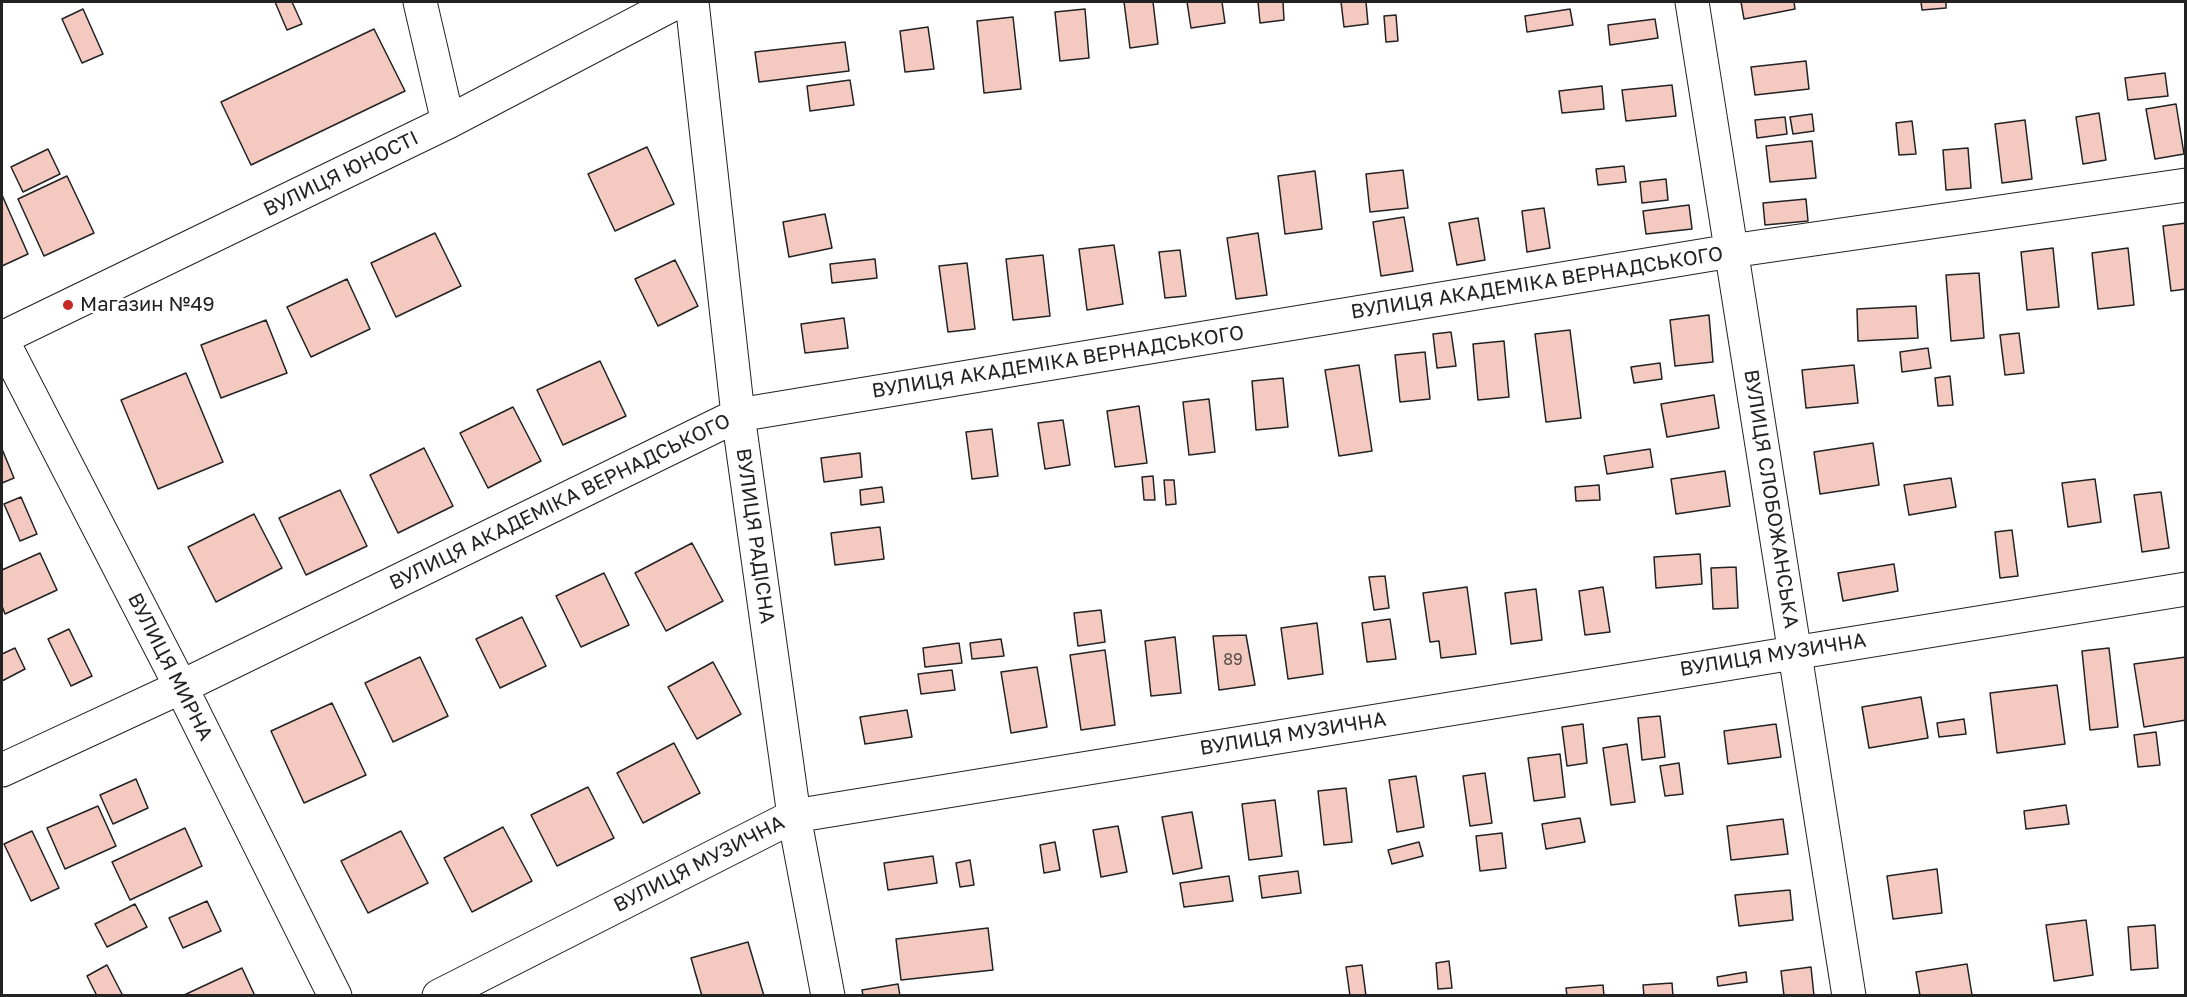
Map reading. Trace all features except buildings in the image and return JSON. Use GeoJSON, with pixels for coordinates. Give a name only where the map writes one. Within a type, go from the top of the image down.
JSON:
{"type":"FeatureCollection","features":[{"type":"Feature","properties":{"kind":"street"},"geometry":{"type":"LineString","coordinates":[[420,2],[448,122]]}},
{"type":"Feature","properties":{"kind":"street","name":"ВУЛИЦЯ ЮНОСТІ"},"geometry":{"type":"LineString","coordinates":[[2,339],[448,122],[677,2]]}},
{"type":"Feature","properties":{"kind":"street","name":"ВУЛИЦЯ РАДІСНА"},"geometry":{"type":"LineString","coordinates":[[693,2],[738,416],[794,816],[828,996]]}},
{"type":"Feature","properties":{"kind":"street","name":"ВУЛИЦЯ СЛОБОЖАНСЬКА"},"geometry":{"type":"LineString","coordinates":[[1692,2],[1849,996]]}},
{"type":"Feature","properties":{"kind":"street","name":"ВУЛИЦЯ АКАДЕМІКА ВЕРНАДСЬКОГО"},"geometry":{"type":"LineString","coordinates":[[2,770],[181,687],[738,416],[1731,251],[2186,185]]}},
{"type":"Feature","properties":{"kind":"street","name":"ВУЛИЦЯ МИРНА"},"geometry":{"type":"LineString","coordinates":[[2,339],[181,687],[334,996]]}},
{"type":"Feature","properties":{"kind":"street","name":"ВУЛИЦЯ МУЗИЧНА"},"geometry":{"type":"LineString","coordinates":[[439,996],[794,816],[2186,589]]}},
{"type":"Feature","properties":{"kind":"place","name":"Магазин №49"},"geometry":{"type":"Point","coordinates":[68,305]}}]}
